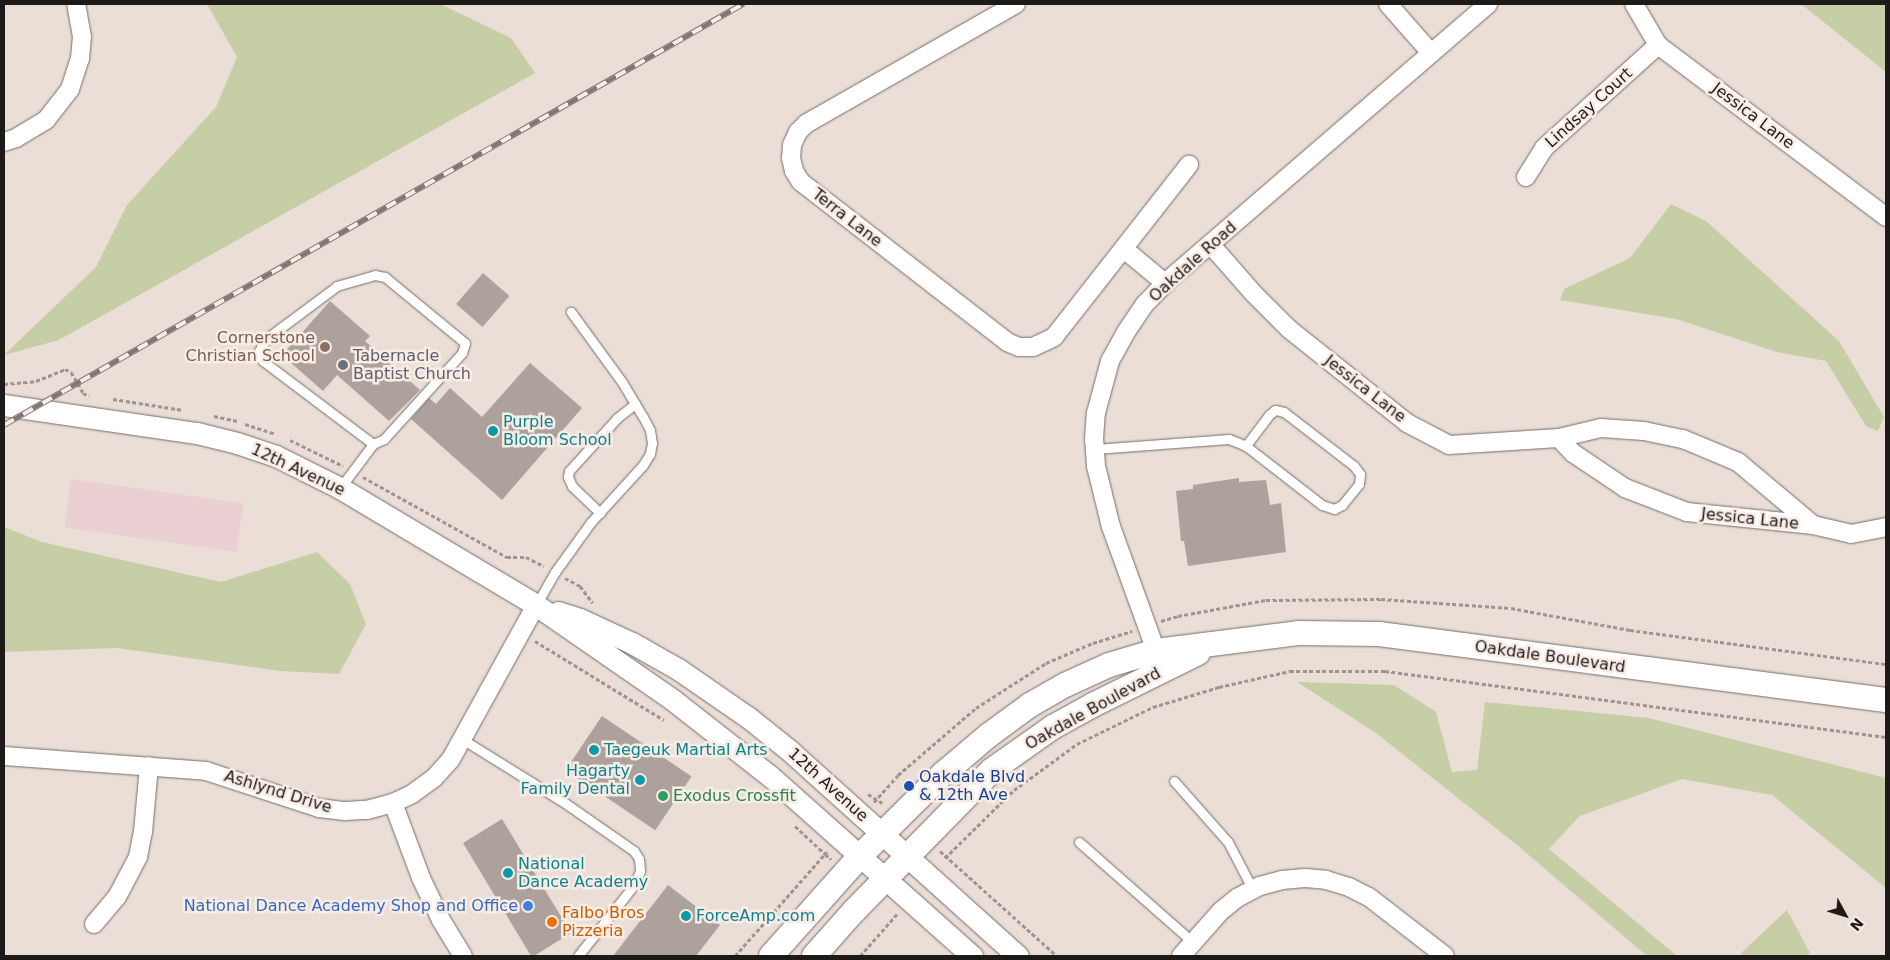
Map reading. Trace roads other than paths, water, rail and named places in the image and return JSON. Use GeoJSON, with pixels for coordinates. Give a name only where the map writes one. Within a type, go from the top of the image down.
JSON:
{"type":"FeatureCollection","features":[{"type":"Feature","properties":{"kind":"main road","name":"Oakdale Boulevard"},"geometry":{"type":"LineString","coordinates":[[771,956],[860,856],[943,774],[989,735],[1030,706],[1065,685],[1109,665],[1160,660],[1213,646],[1298,633],[1380,634],[1886,700]]}},
{"type":"Feature","properties":{"kind":"main road","name":"Oakdale Boulevard"},"geometry":{"type":"LineString","coordinates":[[814,956],[885,879],[979,783],[1021,748],[1093,705],[1160,660]]}},
{"type":"Feature","properties":{"kind":"street"},"geometry":{"type":"LineString","coordinates":[[4,142],[16,138],[46,120],[70,89],[80,59],[82,36],[76,4]]}},
{"type":"Feature","properties":{"kind":"street","name":"Terra Lane"},"geometry":{"type":"LineString","coordinates":[[1016,4],[807,123],[798,132],[792,144],[791,158],[794,172],[801,182],[1007,342],[1019,347],[1033,347],[1054,337],[1189,165]]}},
{"type":"Feature","properties":{"kind":"street"},"geometry":{"type":"LineString","coordinates":[[1388,4],[1431,53]]}},
{"type":"Feature","properties":{"kind":"street","name":"Oakdale Road"},"geometry":{"type":"LineString","coordinates":[[1160,660],[1111,527],[1101,492],[1095,449],[1096,412],[1110,361],[1126,332],[1145,304],[1165,283],[1488,4]]}},
{"type":"Feature","properties":{"kind":"street","name":"Jessica Lane"},"geometry":{"type":"LineString","coordinates":[[1634,4],[1658,46],[1886,217]]}},
{"type":"Feature","properties":{"kind":"street","name":"Lindsay Court"},"geometry":{"type":"LineString","coordinates":[[1526,177],[1544,148],[1658,46]]}},
{"type":"Feature","properties":{"kind":"street","name":"Jessica Lane"},"geometry":{"type":"LineString","coordinates":[[1211,245],[1254,294],[1289,329],[1407,423],[1449,445],[1497,444],[1559,438],[1601,428],[1644,431],[1683,439],[1738,462],[1814,525]]}},
{"type":"Feature","properties":{"kind":"street"},"geometry":{"type":"LineString","coordinates":[[1124,249],[1165,283]]}},
{"type":"Feature","properties":{"kind":"street","name":"12th Avenue"},"geometry":{"type":"LineString","coordinates":[[4,405],[197,433],[276,456],[340,488],[536,605],[672,700],[770,776],[972,956]]}},
{"type":"Feature","properties":{"kind":"street","name":"Jessica Lane"},"geometry":{"type":"LineString","coordinates":[[1559,438],[1573,453],[1625,488],[1687,512],[1814,525],[1851,534],[1886,527]]}},
{"type":"Feature","properties":{"kind":"street","name":"12th Avenue"},"geometry":{"type":"LineString","coordinates":[[536,605],[580,618],[632,643],[694,680],[749,718],[783,746],[1018,956]]}},
{"type":"Feature","properties":{"kind":"street","name":"Ashlynd Drive"},"geometry":{"type":"LineString","coordinates":[[4,756],[206,771],[319,808],[345,811],[367,810],[392,803],[412,794],[434,778],[451,759],[536,605]]}},
{"type":"Feature","properties":{"kind":"street"},"geometry":{"type":"LineString","coordinates":[[94,924],[117,897],[138,857],[143,832],[149,766]]}},
{"type":"Feature","properties":{"kind":"street"},"geometry":{"type":"LineString","coordinates":[[392,803],[421,878],[441,920],[463,956]]}},
{"type":"Feature","properties":{"kind":"street"},"geometry":{"type":"LineString","coordinates":[[1181,956],[1221,911],[1237,898],[1282,880],[1305,878],[1326,880],[1348,887],[1369,897],[1445,956]]}},
{"type":"Feature","properties":{"kind":"lane"},"geometry":{"type":"LineString","coordinates":[[340,488],[373,444],[384,439],[462,353],[465,343],[463,339],[385,277],[375,275],[337,286],[266,339],[259,350],[259,356],[263,361],[373,444]]}},
{"type":"Feature","properties":{"kind":"lane"},"geometry":{"type":"LineString","coordinates":[[536,605],[555,572],[600,513],[650,454],[652,444],[650,430],[635,404],[571,312]]}},
{"type":"Feature","properties":{"kind":"lane"},"geometry":{"type":"LineString","coordinates":[[600,513],[572,486],[568,477],[568,471],[617,418],[635,404]]}},
{"type":"Feature","properties":{"kind":"lane"},"geometry":{"type":"LineString","coordinates":[[1095,449],[1229,439],[1246,446],[1322,505],[1334,510],[1342,505],[1359,484],[1360,474],[1354,466],[1284,412],[1275,410],[1269,415],[1246,446]]}},
{"type":"Feature","properties":{"kind":"lane"},"geometry":{"type":"LineString","coordinates":[[462,739],[565,803],[634,851],[640,859],[640,871],[634,885],[578,956]]}},
{"type":"Feature","properties":{"kind":"lane"},"geometry":{"type":"LineString","coordinates":[[1174,781],[1228,842],[1253,890]]}},
{"type":"Feature","properties":{"kind":"lane"},"geometry":{"type":"LineString","coordinates":[[1079,842],[1193,942]]}},
{"type":"Feature","properties":{"kind":"railway"},"geometry":{"type":"LineString","coordinates":[[4,425],[743,4]]}},
{"type":"Feature","properties":{"kind":"place","name":"Cornerstone Christian School"},"geometry":{"type":"Point","coordinates":[325,347]}},
{"type":"Feature","properties":{"kind":"place","name":"Tabernacle Baptist Church"},"geometry":{"type":"Point","coordinates":[343,365]}},
{"type":"Feature","properties":{"kind":"place","name":"Purple Bloom School"},"geometry":{"type":"Point","coordinates":[493,431]}},
{"type":"Feature","properties":{"kind":"place","name":"Taegeuk Martial Arts"},"geometry":{"type":"Point","coordinates":[594,750]}},
{"type":"Feature","properties":{"kind":"place","name":"Hagarty Family Dental"},"geometry":{"type":"Point","coordinates":[640,780]}},
{"type":"Feature","properties":{"kind":"place","name":"Oakdale Blvd & 12th Ave"},"geometry":{"type":"Point","coordinates":[909,786]}},
{"type":"Feature","properties":{"kind":"place","name":"Exodus Crossfit"},"geometry":{"type":"Point","coordinates":[663,796]}},
{"type":"Feature","properties":{"kind":"place","name":"National Dance Academy"},"geometry":{"type":"Point","coordinates":[508,873]}},
{"type":"Feature","properties":{"kind":"place","name":"National Dance Academy Shop and Office"},"geometry":{"type":"Point","coordinates":[528,906]}},
{"type":"Feature","properties":{"kind":"place","name":"ForceAmp.com"},"geometry":{"type":"Point","coordinates":[686,916]}},
{"type":"Feature","properties":{"kind":"place","name":"Falbo Bros Pizzeria"},"geometry":{"type":"Point","coordinates":[552,922]}}]}
